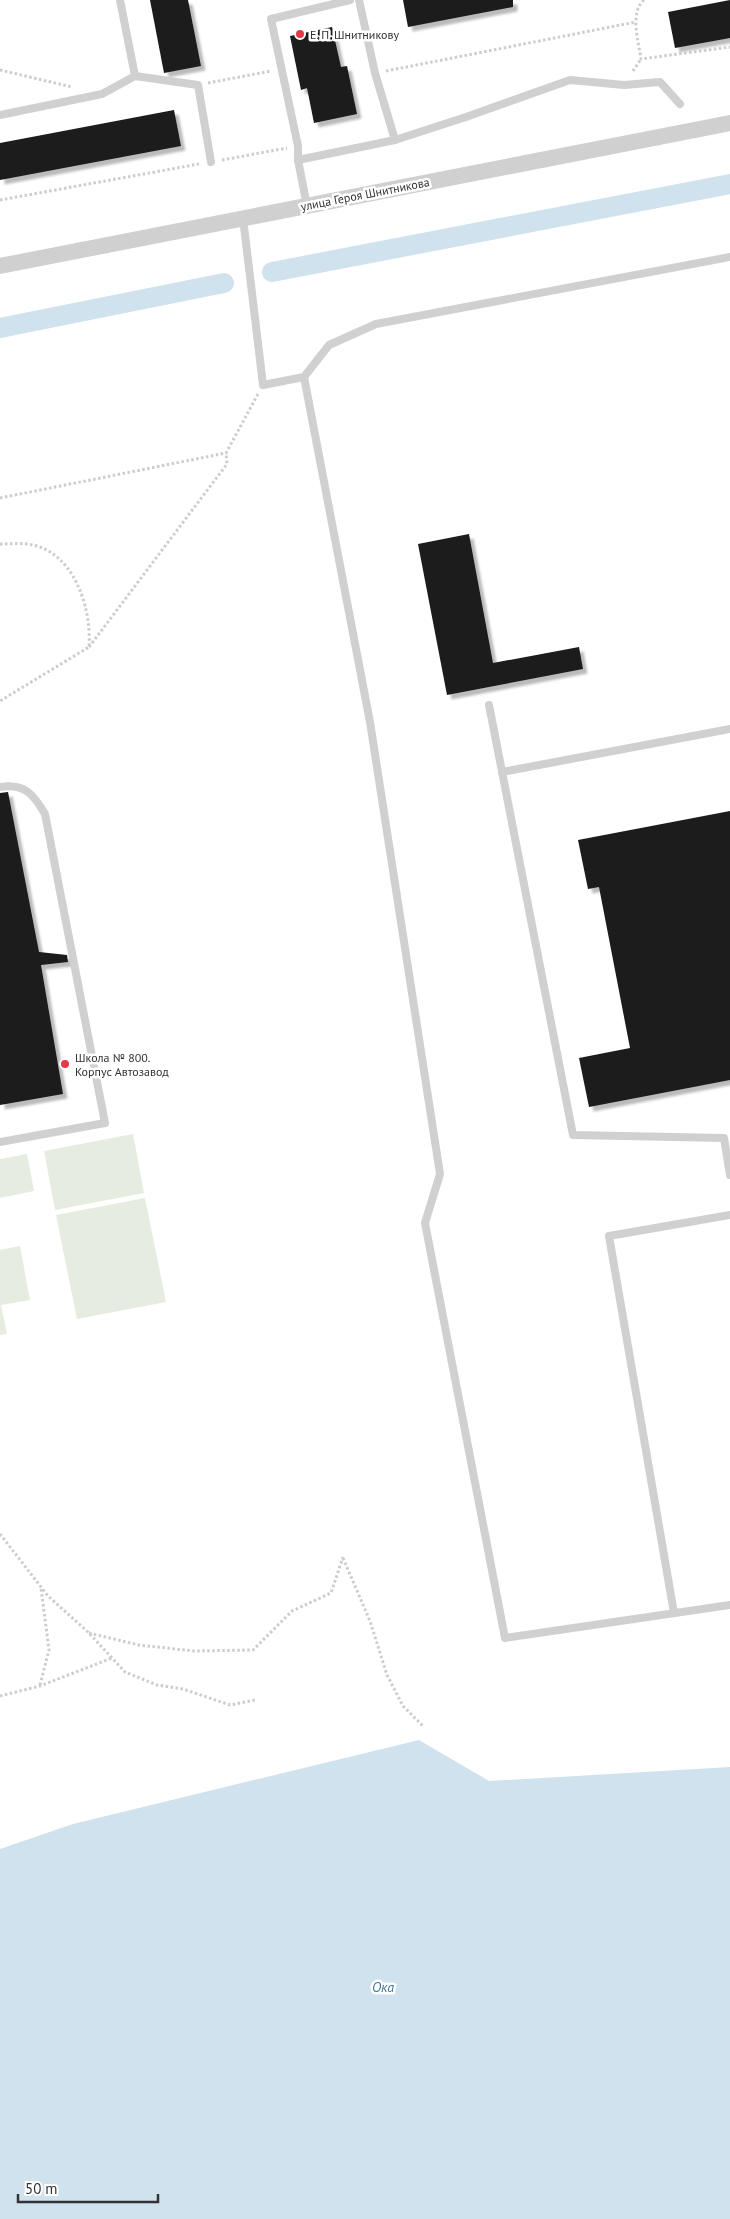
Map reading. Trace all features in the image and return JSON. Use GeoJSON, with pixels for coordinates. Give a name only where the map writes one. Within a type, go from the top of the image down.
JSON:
{"type":"FeatureCollection","features":[{"type":"Feature","properties":{"kind":"street","name":"улица Героя Шнитникова"},"geometry":{"type":"LineString","coordinates":[[0,266],[730,123]]}},
{"type":"Feature","properties":{"kind":"lane"},"geometry":{"type":"LineString","coordinates":[[120,0],[135,76]]}},
{"type":"Feature","properties":{"kind":"lane"},"geometry":{"type":"LineString","coordinates":[[307,206],[298,160],[298,146],[271,20],[350,0]]}},
{"type":"Feature","properties":{"kind":"lane"},"geometry":{"type":"LineString","coordinates":[[359,0],[375,73],[395,140]]}},
{"type":"Feature","properties":{"kind":"lane"},"geometry":{"type":"LineString","coordinates":[[0,115],[102,94],[135,76],[198,84],[212,162]]}},
{"type":"Feature","properties":{"kind":"lane"},"geometry":{"type":"LineString","coordinates":[[298,160],[395,140],[570,80],[624,85],[660,82],[680,104]]}},
{"type":"Feature","properties":{"kind":"lane"},"geometry":{"type":"LineString","coordinates":[[244,218],[263,385],[304,377],[329,345],[376,324],[730,257]]}},
{"type":"Feature","properties":{"kind":"lane"},"geometry":{"type":"LineString","coordinates":[[304,377],[370,722],[440,1174],[425,1223],[505,1638],[730,1605]]}},
{"type":"Feature","properties":{"kind":"lane"},"geometry":{"type":"LineString","coordinates":[[489,705],[572,1135],[724,1138],[730,1175]]}},
{"type":"Feature","properties":{"kind":"lane"},"geometry":{"type":"LineString","coordinates":[[502,772],[730,729]]}},
{"type":"Feature","properties":{"kind":"lane"},"geometry":{"type":"LineString","coordinates":[[0,787],[11,785],[33,794],[45,814],[105,1123],[0,1142]]}},
{"type":"Feature","properties":{"kind":"lane"},"geometry":{"type":"LineString","coordinates":[[674,1613],[609,1236],[730,1215]]}},
{"type":"Feature","properties":{"kind":"path"},"geometry":{"type":"LineString","coordinates":[[644,0],[640,3],[636,22],[641,60],[730,47]]}},
{"type":"Feature","properties":{"kind":"path"},"geometry":{"type":"LineString","coordinates":[[375,73],[636,22]]}},
{"type":"Feature","properties":{"kind":"path"},"geometry":{"type":"LineString","coordinates":[[198,84],[281,69]]}},
{"type":"Feature","properties":{"kind":"path"},"geometry":{"type":"LineString","coordinates":[[0,70],[74,87]]}},
{"type":"Feature","properties":{"kind":"path"},"geometry":{"type":"LineString","coordinates":[[0,200],[109,180]]}},
{"type":"Feature","properties":{"kind":"path"},"geometry":{"type":"LineString","coordinates":[[0,700],[89,647],[226,464],[226,453],[263,385]]}},
{"type":"Feature","properties":{"kind":"path"},"geometry":{"type":"LineString","coordinates":[[0,498],[226,453]]}},
{"type":"Feature","properties":{"kind":"path"},"geometry":{"type":"LineString","coordinates":[[0,544],[28,544],[55,554],[75,578],[86,607],[90,631],[89,647]]}},
{"type":"Feature","properties":{"kind":"path"},"geometry":{"type":"LineString","coordinates":[[0,1534],[48,1596],[88,1632],[125,1672],[157,1685],[184,1689],[230,1706],[255,1700]]}},
{"type":"Feature","properties":{"kind":"path"},"geometry":{"type":"LineString","coordinates":[[88,1632],[139,1645],[194,1651],[253,1650],[292,1611],[331,1593],[342,1557],[370,1620],[387,1674],[403,1706],[423,1726]]}},
{"type":"Feature","properties":{"kind":"path"},"geometry":{"type":"LineString","coordinates":[[40,1686],[49,1650],[41,1588]]}},
{"type":"Feature","properties":{"kind":"path"},"geometry":{"type":"LineString","coordinates":[[0,1696],[40,1686],[112,1658]]}},
{"type":"Feature","properties":{"kind":"shaded area"},"geometry":{"type":"Polygon","coordinates":[[[133,1134],[144,1193],[55,1210],[44,1151],[133,1134]]]}},
{"type":"Feature","properties":{"kind":"shaded area"},"geometry":{"type":"Polygon","coordinates":[[[27,1154],[34,1191],[0,1198],[0,1159],[27,1154]]]}},
{"type":"Feature","properties":{"kind":"shaded area"},"geometry":{"type":"Polygon","coordinates":[[[145,1198],[166,1302],[77,1319],[56,1215],[145,1198]]]}},
{"type":"Feature","properties":{"kind":"shaded area"},"geometry":{"type":"Polygon","coordinates":[[[20,1246],[30,1300],[1,1305],[7,1334],[0,1335],[0,1250],[20,1246]]]}},
{"type":"Feature","properties":{"kind":"water","name":"Ока"},"geometry":{"type":"Polygon","coordinates":[[[419,1740],[489,1781],[730,1767],[730,2219],[0,2219],[0,1849],[73,1824],[419,1740]]]}},
{"type":"Feature","properties":{"kind":"building"},"geometry":{"type":"Polygon","coordinates":[[[150,0],[188,0],[201,66],[164,73],[150,0]]]}},
{"type":"Feature","properties":{"kind":"building"},"geometry":{"type":"Polygon","coordinates":[[[403,0],[513,0],[513,7],[408,27],[403,0]]]}},
{"type":"Feature","properties":{"kind":"building"},"geometry":{"type":"Polygon","coordinates":[[[730,0],[730,38],[675,48],[668,12],[730,0]]]}},
{"type":"Feature","properties":{"kind":"building"},"geometry":{"type":"Polygon","coordinates":[[[332,27],[341,67],[347,66],[357,114],[314,123],[307,88],[301,90],[290,36],[332,27]]]}},
{"type":"Feature","properties":{"kind":"building"},"geometry":{"type":"Polygon","coordinates":[[[174,110],[181,146],[0,180],[0,143],[174,110]]]}},
{"type":"Feature","properties":{"kind":"building"},"geometry":{"type":"Polygon","coordinates":[[[469,534],[493,663],[579,647],[583,669],[447,695],[418,544],[469,534]]]}},
{"type":"Feature","properties":{"kind":"building"},"geometry":{"type":"Polygon","coordinates":[[[8,792],[39,952],[67,955],[68,962],[41,965],[63,1094],[0,1105],[0,793],[8,792]]]}},
{"type":"Feature","properties":{"kind":"building"},"geometry":{"type":"Polygon","coordinates":[[[730,811],[730,1080],[589,1107],[579,1058],[630,1048],[599,887],[588,889],[578,840],[730,811]]]}},
{"type":"Feature","properties":{"kind":"waterway"},"geometry":{"type":"LineString","coordinates":[[272,272],[730,184]]}},
{"type":"Feature","properties":{"kind":"waterway"},"geometry":{"type":"LineString","coordinates":[[0,328],[224,283]]}},
{"type":"Feature","properties":{"kind":"place","name":"Е. П. Шнитникову"},"geometry":{"type":"Point","coordinates":[300,34]}},
{"type":"Feature","properties":{"kind":"place","name":"Школа № 800. Корпус Автозавод"},"geometry":{"type":"Point","coordinates":[65,1064]}}]}
